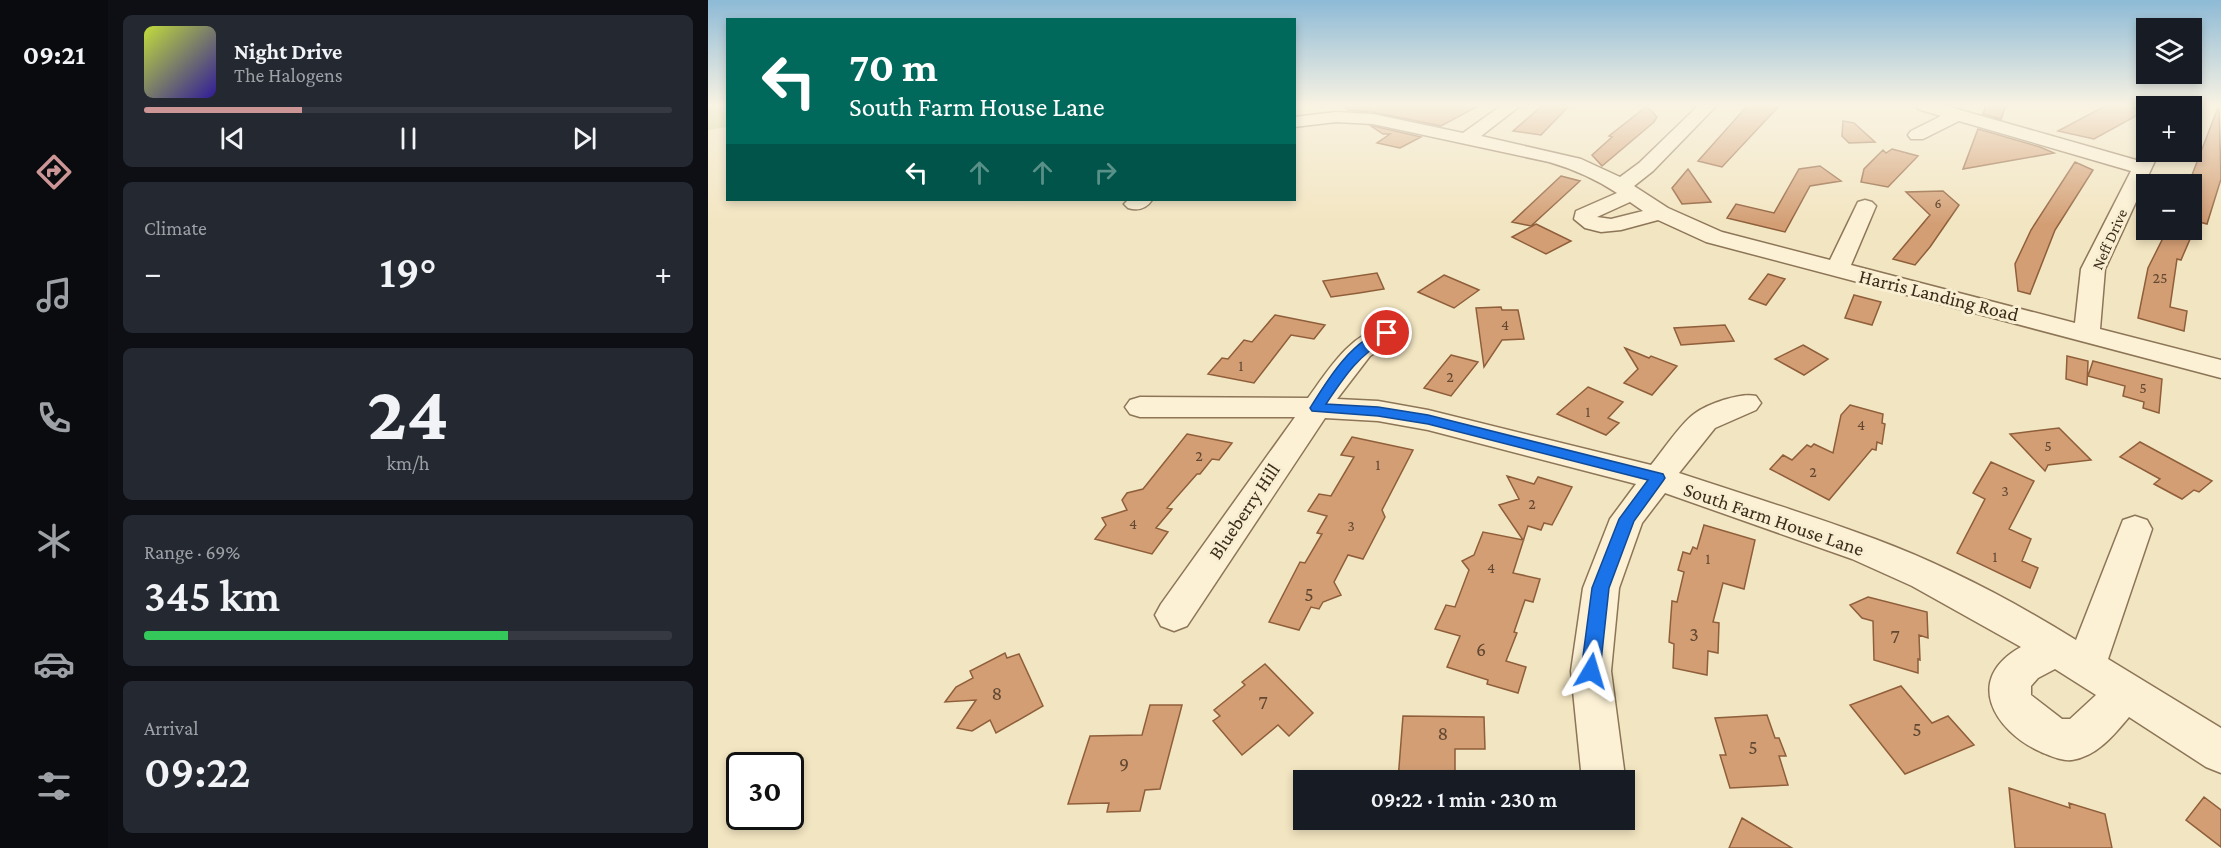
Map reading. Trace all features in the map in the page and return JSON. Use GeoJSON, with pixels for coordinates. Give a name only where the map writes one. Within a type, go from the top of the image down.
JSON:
{"type":"FeatureCollection","features":[{"type":"Feature","properties":{"kind":"street","name":"Harris Landing Road"},"geometry":{"type":"LineString","coordinates":[[1495,145],[1575,163],[1627,190],[1660,213],[1714,237],[2087,332],[2221,369]]}},
{"type":"Feature","properties":{"kind":"street"},"geometry":{"type":"LineString","coordinates":[[1660,213],[1607,225],[1592,224],[1584,216],[1610,205],[1669,145]]}},
{"type":"Feature","properties":{"kind":"street"},"geometry":{"type":"LineString","coordinates":[[2082,145],[2136,158]]}},
{"type":"Feature","properties":{"kind":"street","name":"Neff Drive"},"geometry":{"type":"LineString","coordinates":[[2087,332],[2093,269],[2145,162]]}},
{"type":"Feature","properties":{"kind":"street"},"geometry":{"type":"LineString","coordinates":[[1838,269],[1865,206]]}},
{"type":"Feature","properties":{"kind":"street","name":"Blueberry Hill"},"geometry":{"type":"LineString","coordinates":[[1174,615],[1293,438],[1352,358],[1360,350],[1387,333]]}},
{"type":"Feature","properties":{"kind":"street"},"geometry":{"type":"LineString","coordinates":[[1602,770],[1591,671],[1601,588],[1627,519],[1704,421],[1746,403]]}},
{"type":"Feature","properties":{"kind":"street","name":"South Farm House Lane"},"geometry":{"type":"LineString","coordinates":[[1140,407],[1317,408],[1378,411],[1428,420],[1658,478],[1864,549],[1964,597],[2071,657],[2221,752]]}},
{"type":"Feature","properties":{"kind":"street"},"geometry":{"type":"LineString","coordinates":[[2125,691],[2092,730],[2079,739],[2061,740],[2033,724],[2011,704],[2010,680],[2024,666],[2071,657],[2135,529]]}},
{"type":"Feature","properties":{"kind":"building"},"geometry":{"type":"Polygon","coordinates":[[[1384,145],[1407,145],[1400,148],[1384,145]]]}},
{"type":"Feature","properties":{"kind":"building"},"geometry":{"type":"Polygon","coordinates":[[[1604,145],[1627,145],[1602,166],[1592,155],[1604,145]]]}},
{"type":"Feature","properties":{"kind":"building"},"geometry":{"type":"Polygon","coordinates":[[[1713,145],[1743,145],[1722,167],[1698,161],[1713,145]]]}},
{"type":"Feature","properties":{"kind":"building"},"geometry":{"type":"Polygon","coordinates":[[[1972,145],[2032,145],[2054,153],[1963,169],[1972,145]]]}},
{"type":"Feature","properties":{"kind":"building"},"geometry":{"type":"Polygon","coordinates":[[[2204,145],[2220,145],[2221,179],[2207,224],[2202,223],[2202,174],[2192,174],[2197,162],[2202,162],[2204,145]]]}},
{"type":"Feature","properties":{"kind":"building"},"geometry":{"type":"Polygon","coordinates":[[[1892,149],[1918,156],[1888,187],[1861,182],[1864,169],[1883,150],[1886,153],[1892,149]]]}},
{"type":"Feature","properties":{"kind":"building"},"geometry":{"type":"Polygon","coordinates":[[[2075,162],[2093,170],[2055,230],[2030,294],[2018,291],[2015,264],[2031,230],[2075,162]]]}},
{"type":"Feature","properties":{"kind":"building"},"geometry":{"type":"Polygon","coordinates":[[[1820,166],[1841,181],[1810,186],[1785,232],[1727,218],[1736,204],[1774,213],[1799,169],[1820,166]]]}},
{"type":"Feature","properties":{"kind":"building"},"geometry":{"type":"Polygon","coordinates":[[[1688,169],[1711,202],[1682,204],[1672,188],[1688,169]]]}},
{"type":"Feature","properties":{"kind":"building"},"geometry":{"type":"Polygon","coordinates":[[[1561,176],[1580,181],[1531,226],[1512,222],[1561,176]]]}},
{"type":"Feature","properties":{"kind":"building"},"geometry":{"type":"Polygon","coordinates":[[[1943,191],[1959,205],[1930,247],[1915,265],[1893,259],[1930,215],[1906,192],[1943,191]]]}},
{"type":"Feature","properties":{"kind":"building"},"geometry":{"type":"Polygon","coordinates":[[[1536,224],[1571,241],[1546,254],[1512,237],[1536,224]]]}},
{"type":"Feature","properties":{"kind":"building"},"geometry":{"type":"Polygon","coordinates":[[[2162,240],[2190,240],[2181,260],[2177,259],[2170,307],[2187,311],[2184,331],[2138,318],[2148,268],[2162,240]]]}},
{"type":"Feature","properties":{"kind":"building"},"geometry":{"type":"Polygon","coordinates":[[[1377,273],[1384,289],[1331,297],[1323,281],[1377,273]]]}},
{"type":"Feature","properties":{"kind":"building"},"geometry":{"type":"Polygon","coordinates":[[[1768,274],[1785,279],[1766,305],[1749,299],[1768,274]]]}},
{"type":"Feature","properties":{"kind":"building"},"geometry":{"type":"Polygon","coordinates":[[[1444,275],[1479,290],[1454,308],[1418,292],[1444,275]]]}},
{"type":"Feature","properties":{"kind":"building"},"geometry":{"type":"Polygon","coordinates":[[[1854,295],[1881,302],[1872,325],[1845,318],[1854,295]]]}},
{"type":"Feature","properties":{"kind":"building"},"geometry":{"type":"Polygon","coordinates":[[[1501,307],[1502,310],[1518,310],[1524,339],[1502,340],[1484,367],[1476,308],[1501,307]]]}},
{"type":"Feature","properties":{"kind":"building"},"geometry":{"type":"Polygon","coordinates":[[[1275,315],[1325,325],[1314,339],[1291,335],[1254,383],[1208,374],[1222,358],[1228,359],[1244,340],[1252,342],[1275,315]]]}},
{"type":"Feature","properties":{"kind":"building"},"geometry":{"type":"Polygon","coordinates":[[[1725,325],[1734,341],[1681,345],[1674,328],[1725,325]]]}},
{"type":"Feature","properties":{"kind":"building"},"geometry":{"type":"Polygon","coordinates":[[[1803,345],[1828,359],[1804,375],[1775,359],[1803,345]]]}},
{"type":"Feature","properties":{"kind":"building"},"geometry":{"type":"Polygon","coordinates":[[[1625,348],[1677,366],[1652,395],[1624,383],[1638,369],[1625,348]]]}},
{"type":"Feature","properties":{"kind":"building"},"geometry":{"type":"Polygon","coordinates":[[[1451,355],[1478,362],[1451,396],[1424,388],[1451,355]]]}},
{"type":"Feature","properties":{"kind":"building"},"geometry":{"type":"Polygon","coordinates":[[[2067,356],[2088,361],[2087,385],[2066,379],[2067,356]]]}},
{"type":"Feature","properties":{"kind":"building"},"geometry":{"type":"Polygon","coordinates":[[[2093,361],[2162,379],[2159,413],[2143,408],[2144,402],[2123,396],[2125,386],[2088,376],[2093,361]]]}},
{"type":"Feature","properties":{"kind":"building"},"geometry":{"type":"Polygon","coordinates":[[[1588,387],[1623,402],[1608,418],[1619,423],[1606,435],[1557,414],[1588,387]]]}},
{"type":"Feature","properties":{"kind":"building"},"geometry":{"type":"Polygon","coordinates":[[[1850,405],[1883,414],[1882,423],[1885,424],[1882,444],[1877,442],[1876,450],[1872,449],[1829,500],[1770,469],[1783,455],[1792,460],[1807,445],[1811,447],[1814,444],[1833,453],[1841,415],[1850,405]]]}},
{"type":"Feature","properties":{"kind":"building"},"geometry":{"type":"Polygon","coordinates":[[[2059,428],[2091,460],[2048,465],[2045,471],[2010,434],[2059,428]]]}},
{"type":"Feature","properties":{"kind":"building"},"geometry":{"type":"Polygon","coordinates":[[[1187,434],[1232,443],[1219,460],[1212,459],[1200,474],[1197,474],[1167,508],[1172,509],[1156,528],[1168,532],[1152,554],[1095,539],[1106,525],[1102,518],[1127,510],[1122,500],[1127,493],[1143,489],[1187,434]]]}},
{"type":"Feature","properties":{"kind":"building"},"geometry":{"type":"Polygon","coordinates":[[[1352,437],[1413,450],[1382,510],[1385,517],[1363,559],[1348,555],[1334,582],[1341,595],[1323,602],[1319,609],[1311,607],[1299,630],[1269,622],[1300,562],[1305,563],[1322,534],[1317,533],[1327,516],[1308,511],[1319,494],[1331,496],[1354,457],[1341,455],[1352,437]]]}},
{"type":"Feature","properties":{"kind":"building"},"geometry":{"type":"Polygon","coordinates":[[[2140,442],[2212,481],[2199,492],[2194,490],[2182,499],[2154,484],[2160,479],[2120,457],[2140,442]]]}},
{"type":"Feature","properties":{"kind":"building"},"geometry":{"type":"Polygon","coordinates":[[[1991,462],[2034,481],[2009,529],[2031,539],[2022,561],[2038,568],[2030,588],[1957,553],[1985,499],[1973,493],[1991,462]]]}},
{"type":"Feature","properties":{"kind":"building"},"geometry":{"type":"Polygon","coordinates":[[[1507,476],[1534,484],[1538,477],[1572,487],[1552,525],[1544,523],[1541,530],[1528,526],[1513,573],[1540,579],[1533,602],[1525,600],[1514,632],[1517,633],[1506,661],[1526,667],[1518,693],[1487,684],[1488,680],[1447,667],[1460,636],[1435,629],[1446,605],[1455,607],[1469,570],[1462,561],[1474,555],[1483,532],[1523,540],[1499,505],[1519,499],[1507,476]]]}},
{"type":"Feature","properties":{"kind":"building"},"geometry":{"type":"Polygon","coordinates":[[[1704,525],[1755,540],[1744,589],[1723,583],[1713,622],[1719,623],[1718,653],[1708,651],[1707,675],[1673,668],[1674,644],[1669,642],[1672,601],[1677,602],[1684,572],[1678,570],[1683,552],[1690,554],[1693,547],[1697,549],[1704,525]]]}},
{"type":"Feature","properties":{"kind":"building"},"geometry":{"type":"Polygon","coordinates":[[[1868,597],[1927,612],[1928,638],[1919,635],[1918,673],[1874,660],[1873,621],[1862,618],[1850,605],[1868,597]]]}},
{"type":"Feature","properties":{"kind":"building"},"geometry":{"type":"Polygon","coordinates":[[[1005,653],[1007,658],[1019,654],[1043,706],[996,733],[990,720],[972,731],[957,728],[976,700],[945,702],[956,687],[973,678],[970,671],[1005,653]]]}},
{"type":"Feature","properties":{"kind":"building"},"geometry":{"type":"Polygon","coordinates":[[[1265,664],[1313,713],[1289,736],[1278,725],[1242,755],[1213,721],[1220,716],[1214,710],[1245,685],[1242,682],[1265,664]]]}},
{"type":"Feature","properties":{"kind":"building"},"geometry":{"type":"Polygon","coordinates":[[[1901,686],[1932,723],[1948,716],[1974,745],[1905,774],[1850,705],[1901,686]]]}},
{"type":"Feature","properties":{"kind":"building"},"geometry":{"type":"Polygon","coordinates":[[[1150,705],[1182,705],[1160,789],[1145,790],[1140,811],[1107,812],[1109,803],[1068,804],[1090,736],[1142,735],[1150,705]]]}},
{"type":"Feature","properties":{"kind":"building"},"geometry":{"type":"Polygon","coordinates":[[[1767,715],[1775,738],[1779,738],[1786,756],[1779,756],[1788,785],[1730,788],[1720,755],[1726,755],[1715,718],[1767,715]]]}},
{"type":"Feature","properties":{"kind":"building"},"geometry":{"type":"Polygon","coordinates":[[[1403,716],[1484,717],[1485,749],[1455,749],[1455,770],[1399,770],[1403,716]]]}},
{"type":"Feature","properties":{"kind":"building"},"geometry":{"type":"Polygon","coordinates":[[[2009,788],[2070,808],[2069,803],[2105,814],[2112,848],[2015,848],[2009,788]]]}},
{"type":"Feature","properties":{"kind":"building"},"geometry":{"type":"Polygon","coordinates":[[[2204,797],[2221,810],[2221,847],[2186,820],[2204,797]]]}},
{"type":"Feature","properties":{"kind":"building"},"geometry":{"type":"Polygon","coordinates":[[[1742,818],[1792,848],[1729,848],[1742,818]]]}},
{"type":"Feature","properties":{"kind":"route"},"geometry":{"type":"LineString","coordinates":[[1387,333],[1360,350],[1345,367],[1317,408],[1378,411],[1428,420],[1658,478],[1627,519],[1601,588],[1591,671]]}}]}
